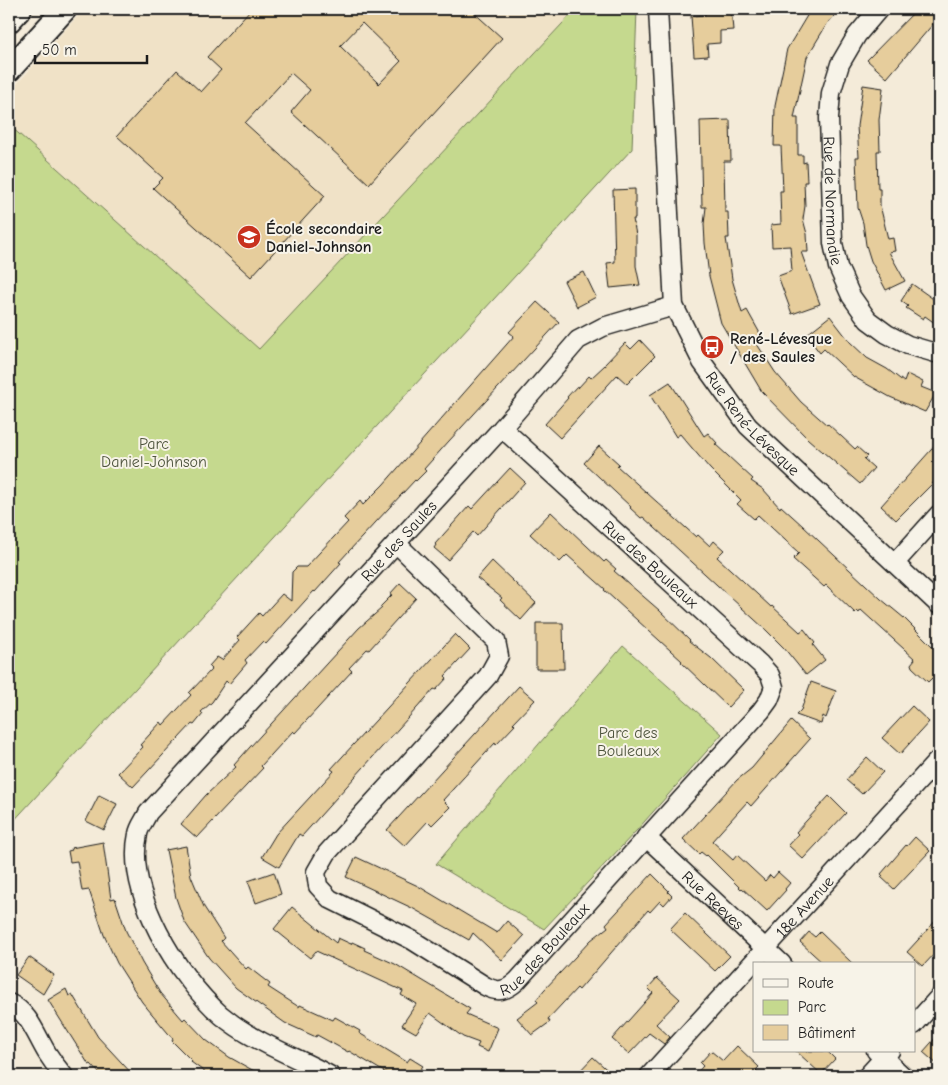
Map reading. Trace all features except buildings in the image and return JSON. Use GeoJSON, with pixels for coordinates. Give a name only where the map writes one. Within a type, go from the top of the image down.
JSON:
{"type":"FeatureCollection","features":[{"type":"Feature","properties":{"kind":"street"},"geometry":{"type":"LineString","coordinates":[[9,21],[20,9]]}},
{"type":"Feature","properties":{"kind":"street"},"geometry":{"type":"LineString","coordinates":[[9,70],[65,9]]}},
{"type":"Feature","properties":{"kind":"street","name":"Rue René-Lévesque"},"geometry":{"type":"LineString","coordinates":[[658,9],[674,306],[702,362],[748,426],[939,605]]}},
{"type":"Feature","properties":{"kind":"street","name":"Rue de Normandie"},"geometry":{"type":"LineString","coordinates":[[879,9],[856,35],[840,64],[831,93],[829,118],[833,243],[838,267],[850,296],[868,320],[887,334],[908,345],[939,354]]}},
{"type":"Feature","properties":{"kind":"street","name":"Rue des Saules"},"geometry":{"type":"LineString","coordinates":[[331,1076],[250,1034],[222,1015],[188,980],[164,941],[144,898],[136,858],[138,832],[148,813],[502,428],[578,340],[603,327],[674,306]]}},
{"type":"Feature","properties":{"kind":"street","name":"Rue des Bouleaux"},"geometry":{"type":"LineString","coordinates":[[396,543],[496,641],[499,656],[488,676],[327,853],[316,872],[318,886],[330,899],[412,940],[484,986],[501,991],[510,988],[517,981],[761,711],[769,700],[774,687],[770,675],[760,664],[502,428]]}},
{"type":"Feature","properties":{"kind":"street"},"geometry":{"type":"LineString","coordinates":[[895,563],[939,514]]}},
{"type":"Feature","properties":{"kind":"street","name":"18e Avenue"},"geometry":{"type":"LineString","coordinates":[[754,962],[939,759]]}},
{"type":"Feature","properties":{"kind":"street","name":"Rue Reeves"},"geometry":{"type":"LineString","coordinates":[[646,837],[780,962]]}},
{"type":"Feature","properties":{"kind":"street","name":"18e Avenue"},"geometry":{"type":"LineString","coordinates":[[649,1076],[753,963]]}},
{"type":"Feature","properties":{"kind":"street"},"geometry":{"type":"LineString","coordinates":[[916,1023],[939,998]]}},
{"type":"Feature","properties":{"kind":"street"},"geometry":{"type":"LineString","coordinates":[[9,1003],[19,1007],[26,1015],[47,1053],[64,1076]]}},
{"type":"Feature","properties":{"kind":"street"},"geometry":{"type":"LineString","coordinates":[[867,1076],[883,1054],[903,1076]]}},
{"type":"Feature","properties":{"kind":"shaded area","name":"École secondaire Daniel-Johnson"},"geometry":{"type":"Polygon","coordinates":[[[84,9],[576,9],[259,349],[9,125],[9,93],[84,9]]]}},
{"type":"Feature","properties":{"kind":"green space","name":"Parc Daniel-Johnson"},"geometry":{"type":"Polygon","coordinates":[[[576,9],[637,9],[632,149],[9,826],[9,125],[259,349],[576,9]]]}},
{"type":"Feature","properties":{"kind":"green space","name":"Parc des Bouleaux"},"geometry":{"type":"Polygon","coordinates":[[[623,646],[722,734],[637,830],[544,929],[436,864],[623,646]]]}},
{"type":"Feature","properties":{"kind":"place","name":"École secondaire Daniel-Johnson"},"geometry":{"type":"Point","coordinates":[249,237]}},
{"type":"Feature","properties":{"kind":"place","name":"René-Lévesque / des Saules"},"geometry":{"type":"Point","coordinates":[712,347]}}]}
